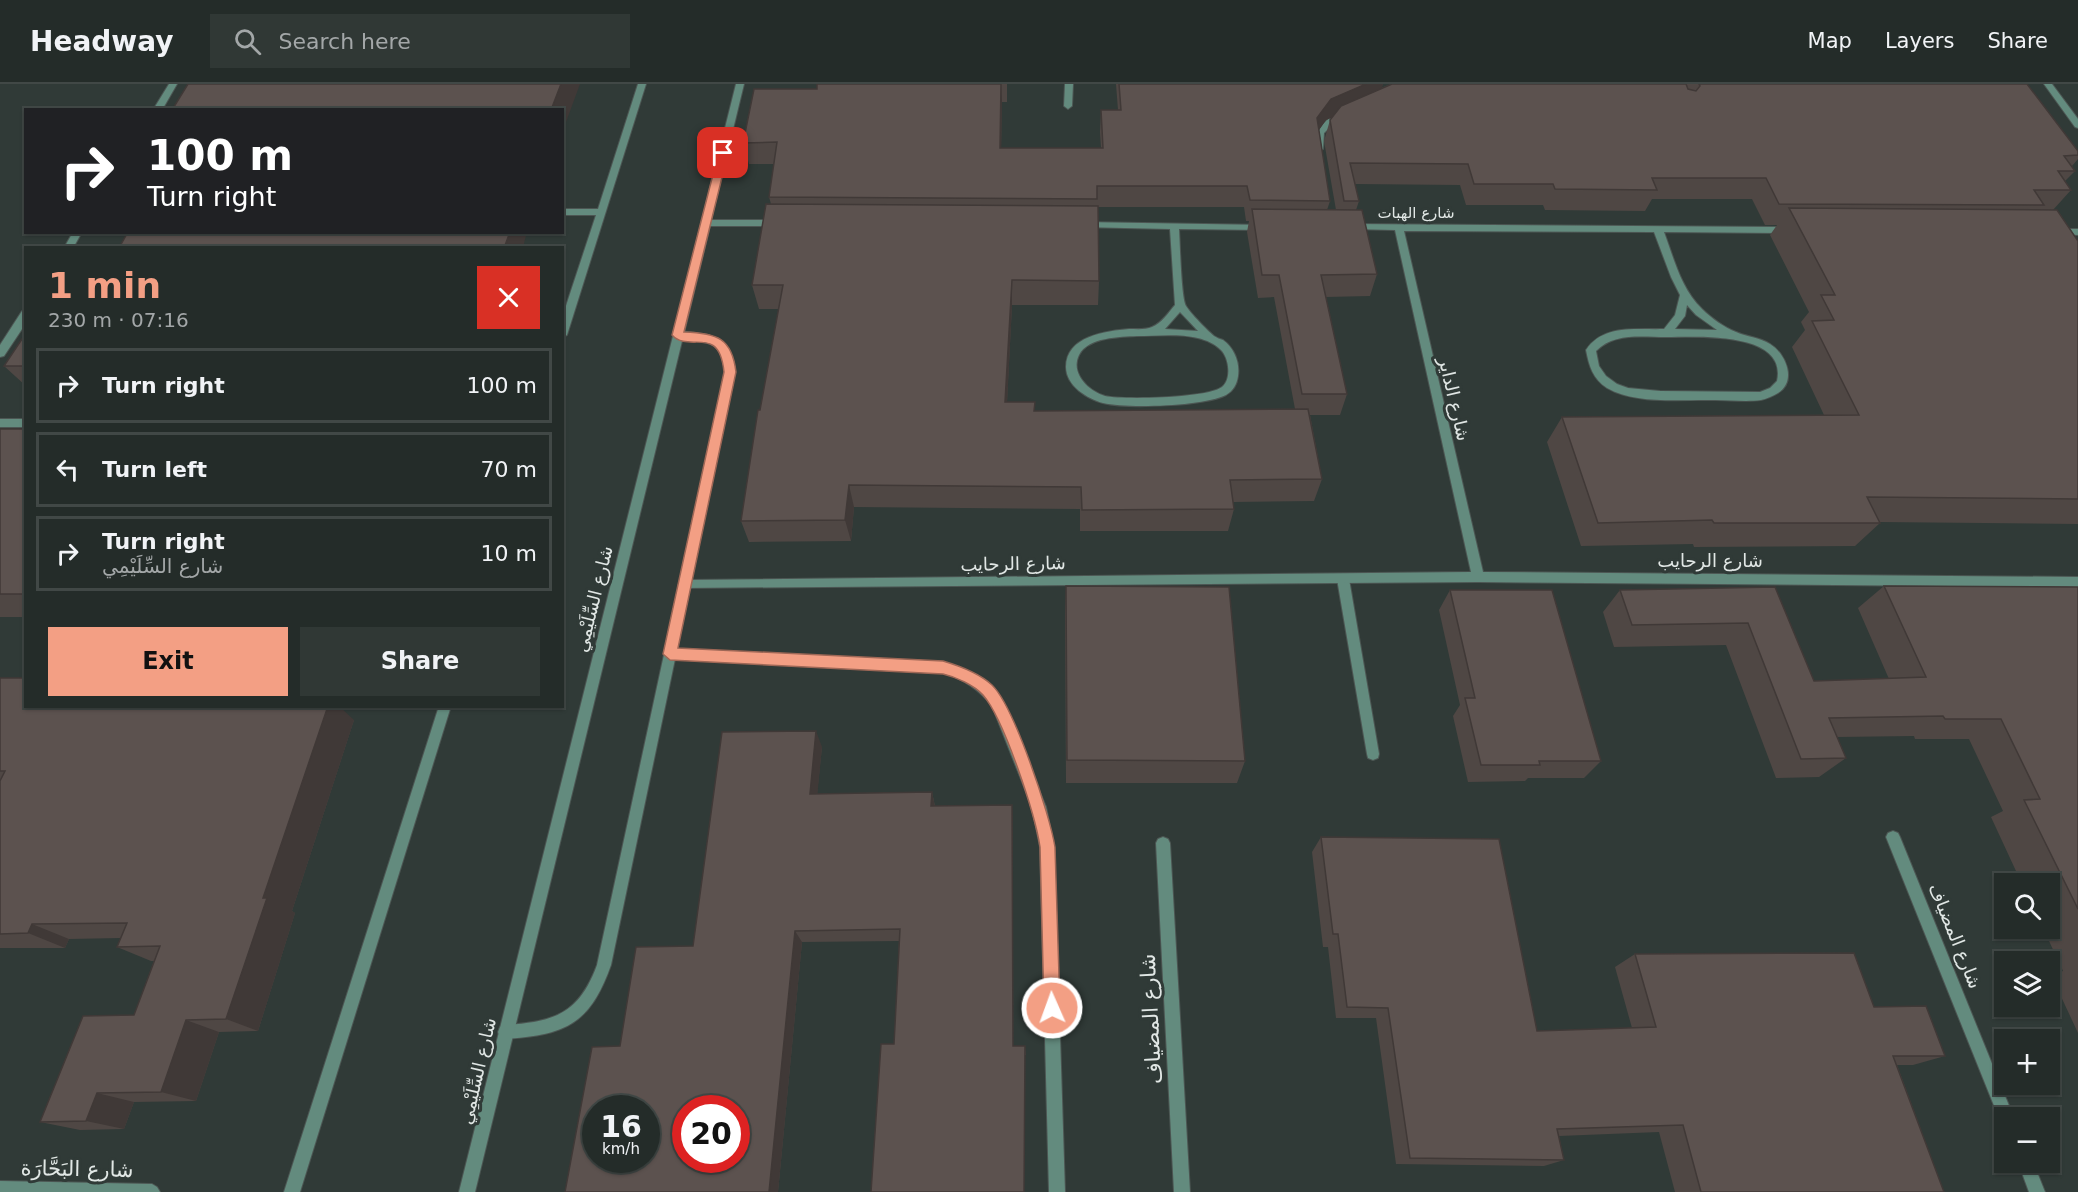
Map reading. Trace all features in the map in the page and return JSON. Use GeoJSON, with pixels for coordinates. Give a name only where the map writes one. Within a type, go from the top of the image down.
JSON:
{"type":"FeatureCollection","features":[{"type":"Feature","properties":{"kind":"street"},"geometry":{"type":"LineString","coordinates":[[158,108],[173,84]]}},
{"type":"Feature","properties":{"kind":"street"},"geometry":{"type":"LineString","coordinates":[[564,329],[642,84]]}},
{"type":"Feature","properties":{"kind":"street","name":"شارع السِّلَيْمِي"},"geometry":{"type":"LineString","coordinates":[[466,1192],[740,84]]}},
{"type":"Feature","properties":{"kind":"street"},"geometry":{"type":"LineString","coordinates":[[1068,84],[1068,106]]}},
{"type":"Feature","properties":{"kind":"street"},"geometry":{"type":"LineString","coordinates":[[2048,84],[2078,125]]}},
{"type":"Feature","properties":{"kind":"street"},"geometry":{"type":"LineString","coordinates":[[1321,162],[1318,141],[1320,132],[1333,119],[1351,116]]}},
{"type":"Feature","properties":{"kind":"street"},"geometry":{"type":"LineString","coordinates":[[564,213],[601,212]]}},
{"type":"Feature","properties":{"kind":"street"},"geometry":{"type":"LineString","coordinates":[[706,223],[790,223]]}},
{"type":"Feature","properties":{"kind":"street"},"geometry":{"type":"LineString","coordinates":[[1066,225],[1275,227]]}},
{"type":"Feature","properties":{"kind":"street"},"geometry":{"type":"LineString","coordinates":[[1150,333],[1173,316],[1180,306],[1174,226]]}},
{"type":"Feature","properties":{"kind":"street","name":"شارع الهبات"},"geometry":{"type":"LineString","coordinates":[[1343,227],[1802,230]]}},
{"type":"Feature","properties":{"kind":"street","name":"شارع الداير"},"geometry":{"type":"LineString","coordinates":[[1399,228],[1478,577]]}},
{"type":"Feature","properties":{"kind":"street"},"geometry":{"type":"LineString","coordinates":[[1658,230],[1683,297],[1704,317],[1731,334]]}},
{"type":"Feature","properties":{"kind":"street"},"geometry":{"type":"LineString","coordinates":[[2042,231],[2078,232]]}},
{"type":"Feature","properties":{"kind":"street"},"geometry":{"type":"LineString","coordinates":[[1667,333],[1680,316],[1683,297]]}},
{"type":"Feature","properties":{"kind":"street"},"geometry":{"type":"LineString","coordinates":[[1180,306],[1229,353],[1233,366],[1233,380],[1225,391],[1212,397],[1106,400],[1089,393],[1077,381],[1071,367],[1075,353],[1085,342],[1101,334],[1186,333],[1211,338]]}},
{"type":"Feature","properties":{"kind":"street"},"geometry":{"type":"LineString","coordinates":[[0,353],[24,317]]}},
{"type":"Feature","properties":{"kind":"street"},"geometry":{"type":"LineString","coordinates":[[1667,333],[1731,334],[1749,338],[1765,346],[1778,357],[1783,370],[1783,382],[1774,391],[1760,396],[1641,395],[1620,390],[1602,379],[1592,365],[1591,350],[1600,339],[1618,334],[1667,333]]}},
{"type":"Feature","properties":{"kind":"street"},"geometry":{"type":"LineString","coordinates":[[505,1032],[536,1031],[555,1026],[573,1016],[588,1002],[599,983],[730,362],[722,345],[712,340],[678,335]]}},
{"type":"Feature","properties":{"kind":"street"},"geometry":{"type":"LineString","coordinates":[[0,423],[24,423]]}},
{"type":"Feature","properties":{"kind":"street","name":"شارع الرحايب"},"geometry":{"type":"LineString","coordinates":[[684,585],[1478,577],[2078,582]]}},
{"type":"Feature","properties":{"kind":"street"},"geometry":{"type":"LineString","coordinates":[[1342,579],[1373,754]]}},
{"type":"Feature","properties":{"kind":"street"},"geometry":{"type":"LineString","coordinates":[[670,654],[943,668],[974,680],[987,690],[997,703],[1039,807],[1047,847],[1057,1192]]}},
{"type":"Feature","properties":{"kind":"street"},"geometry":{"type":"LineString","coordinates":[[292,1192],[444,708]]}},
{"type":"Feature","properties":{"kind":"street","name":"شارع المضياف"},"geometry":{"type":"LineString","coordinates":[[1893,837],[2003,1107]]}},
{"type":"Feature","properties":{"kind":"street","name":"شارع المضياف"},"geometry":{"type":"LineString","coordinates":[[1163,843],[1182,1192]]}},
{"type":"Feature","properties":{"kind":"street"},"geometry":{"type":"LineString","coordinates":[[2029,1173],[2037,1192]]}},
{"type":"Feature","properties":{"kind":"street","name":"شارع البَحَّارَة"},"geometry":{"type":"LineString","coordinates":[[0,1189],[152,1192]]}},
{"type":"Feature","properties":{"kind":"building"},"geometry":{"type":"Polygon","coordinates":[[[188,84],[561,84],[552,108],[173,108],[188,84]]]}},
{"type":"Feature","properties":{"kind":"building"},"geometry":{"type":"Polygon","coordinates":[[[817,84],[1001,84],[1000,148],[1103,148],[1101,110],[1121,110],[1119,84],[1366,84],[1331,99],[1317,118],[1330,201],[1250,200],[1247,186],[1097,186],[1097,199],[769,197],[777,142],[743,143],[754,89],[817,89],[817,84]]]}},
{"type":"Feature","properties":{"kind":"building"},"geometry":{"type":"Polygon","coordinates":[[[1392,84],[1686,84],[1688,89],[1696,91],[1699,84],[2027,84],[2078,151],[2078,155],[2064,156],[2075,171],[2058,171],[2071,190],[2034,190],[2044,205],[1779,204],[1766,178],[1652,178],[1657,190],[1555,189],[1553,184],[1474,184],[1468,164],[1350,163],[1359,201],[1344,201],[1330,120],[1341,106],[1392,84]]]}},
{"type":"Feature","properties":{"kind":"building"},"geometry":{"type":"Polygon","coordinates":[[[766,204],[1098,206],[1099,281],[1012,280],[1005,402],[1035,402],[1034,411],[1308,409],[1322,479],[1230,480],[1234,509],[1082,510],[1081,487],[849,485],[845,520],[741,521],[758,410],[760,410],[783,285],[752,285],[766,204]]]}},
{"type":"Feature","properties":{"kind":"building"},"geometry":{"type":"Polygon","coordinates":[[[1789,208],[2057,210],[2078,241],[2078,499],[1867,497],[1880,523],[1714,523],[1712,520],[1598,523],[1562,417],[1859,415],[1812,321],[1834,320],[1821,295],[1835,295],[1789,208]]]}},
{"type":"Feature","properties":{"kind":"building"},"geometry":{"type":"Polygon","coordinates":[[[1252,209],[1362,210],[1377,274],[1321,275],[1347,394],[1302,394],[1279,275],[1262,275],[1252,209]]]}},
{"type":"Feature","properties":{"kind":"building"},"geometry":{"type":"Polygon","coordinates":[[[127,234],[509,234],[505,246],[120,246],[127,234]]]}},
{"type":"Feature","properties":{"kind":"building"},"geometry":{"type":"Polygon","coordinates":[[[24,336],[24,366],[4,366],[24,336]]]}},
{"type":"Feature","properties":{"kind":"building"},"geometry":{"type":"Polygon","coordinates":[[[0,429],[24,429],[24,594],[0,594],[0,429]]]}},
{"type":"Feature","properties":{"kind":"building"},"geometry":{"type":"Polygon","coordinates":[[[1066,586],[1229,587],[1245,761],[1067,760],[1066,586]]]}},
{"type":"Feature","properties":{"kind":"building"},"geometry":{"type":"Polygon","coordinates":[[[1884,586],[2078,587],[2078,909],[2024,800],[2040,799],[2001,719],[1945,719],[1943,716],[1829,718],[1846,758],[1801,759],[1748,623],[1632,625],[1620,590],[1775,587],[1814,681],[1926,677],[1884,586]]]}},
{"type":"Feature","properties":{"kind":"building"},"geometry":{"type":"Polygon","coordinates":[[[1450,590],[1552,590],[1601,761],[1539,761],[1540,765],[1481,765],[1465,698],[1475,698],[1450,590]]]}},
{"type":"Feature","properties":{"kind":"building"},"geometry":{"type":"Polygon","coordinates":[[[0,678],[24,678],[24,708],[327,708],[263,898],[267,898],[226,1019],[186,1020],[161,1092],[97,1093],[86,1121],[40,1122],[83,1016],[134,1015],[160,946],[117,947],[127,923],[32,924],[28,933],[0,934],[0,781],[5,771],[0,771],[0,678]]]}},
{"type":"Feature","properties":{"kind":"building"},"geometry":{"type":"Polygon","coordinates":[[[816,731],[810,794],[932,792],[931,806],[1012,805],[1013,1046],[1025,1046],[1024,1192],[871,1192],[881,1044],[894,1044],[900,929],[795,931],[769,1192],[565,1192],[582,1101],[582,1173],[660,1173],[660,1095],[583,1095],[592,1047],[620,1046],[636,947],[693,946],[722,732],[816,731]]]}},
{"type":"Feature","properties":{"kind":"building"},"geometry":{"type":"Polygon","coordinates":[[[1321,837],[1499,839],[1537,1031],[1656,1027],[1635,954],[1854,953],[1874,1007],[1926,1006],[1945,1056],[1893,1056],[1944,1192],[1701,1192],[1683,1125],[1557,1129],[1564,1160],[1410,1158],[1388,1008],[1347,1007],[1338,934],[1333,934],[1321,837]]]}},
{"type":"Feature","properties":{"kind":"route"},"geometry":{"type":"LineString","coordinates":[[723,153],[678,335],[700,337],[722,345],[728,353],[730,372],[670,654],[943,668],[959,672],[987,690],[1005,717],[1044,826],[1047,847],[1052,1008]]}}]}
